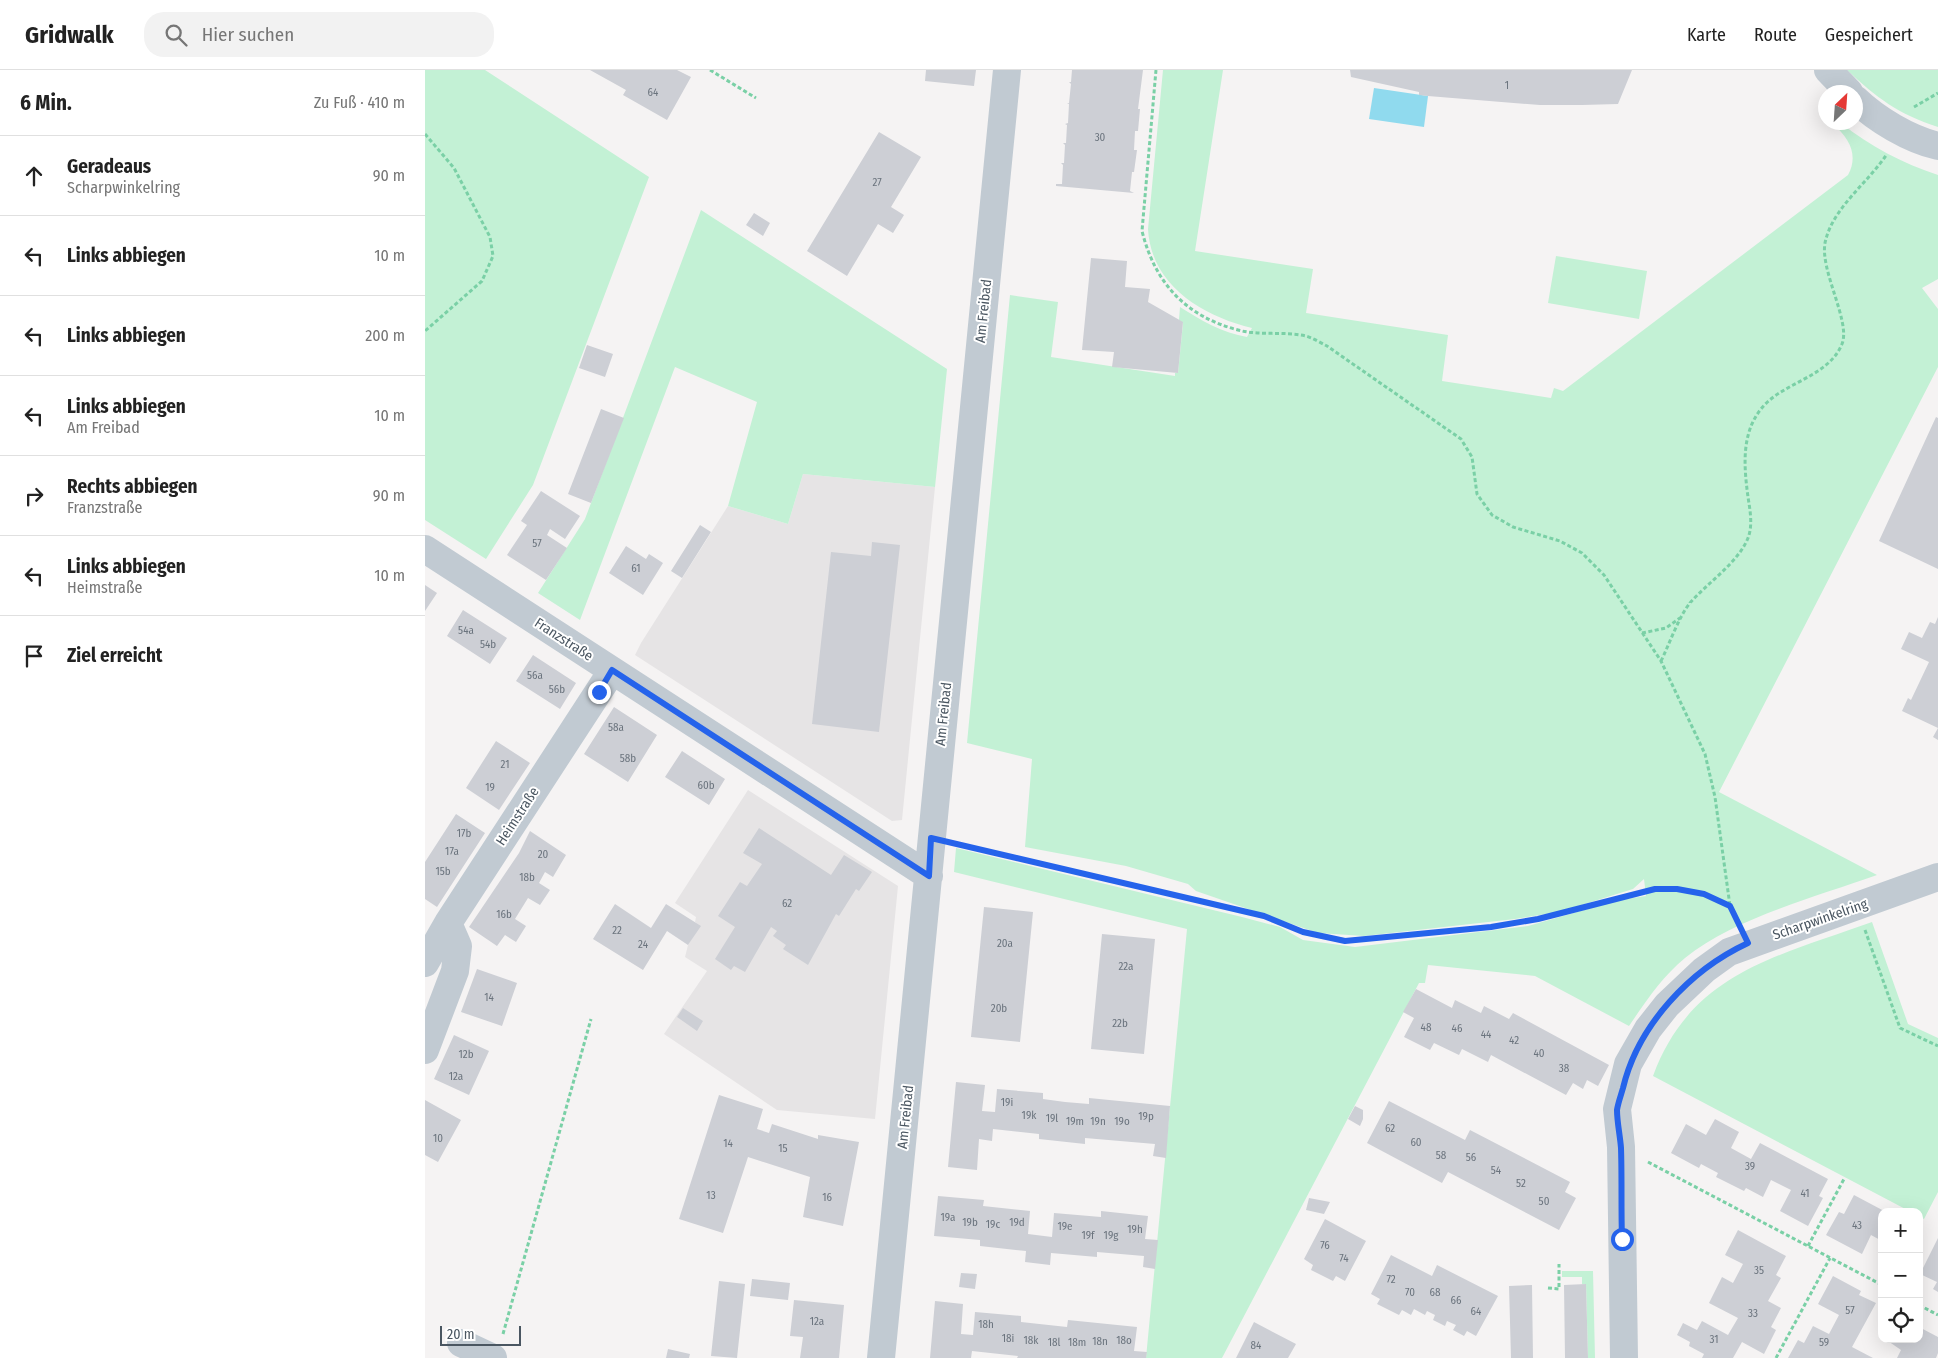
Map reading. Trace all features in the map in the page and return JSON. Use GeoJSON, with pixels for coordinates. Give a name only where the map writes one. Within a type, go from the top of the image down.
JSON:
{"type":"FeatureCollection","features":[{"type":"Feature","properties":{"kind":"street","name":"Am Freibad"},"geometry":{"type":"LineString","coordinates":[[881,1358],[1007,70]]}},
{"type":"Feature","properties":{"kind":"street"},"geometry":{"type":"LineString","coordinates":[[1828,70],[1842,85]]}},
{"type":"Feature","properties":{"kind":"street"},"geometry":{"type":"LineString","coordinates":[[1863,106],[1899,130],[1924,142],[1938,146]]}},
{"type":"Feature","properties":{"kind":"street","name":"Franzstraße"},"geometry":{"type":"LineString","coordinates":[[425,549],[929,876]]}},
{"type":"Feature","properties":{"kind":"street","name":"Heimstraße"},"geometry":{"type":"LineString","coordinates":[[425,963],[437,924],[612,670]]}},
{"type":"Feature","properties":{"kind":"street","name":"Scharpwinkelring"},"geometry":{"type":"LineString","coordinates":[[1624,1358],[1621,1147],[1617,1109],[1629,1064],[1649,1029],[1667,1005],[1704,970],[1729,952],[1748,943],[1938,877]]}},
{"type":"Feature","properties":{"kind":"street"},"geometry":{"type":"LineString","coordinates":[[425,1050],[455,971],[458,946],[437,924]]}},
{"type":"Feature","properties":{"kind":"street"},"geometry":{"type":"LineString","coordinates":[[461,1343],[497,1349]]}},
{"type":"Feature","properties":{"kind":"path"},"geometry":{"type":"LineString","coordinates":[[710,70],[756,98]]}},
{"type":"Feature","properties":{"kind":"path"},"geometry":{"type":"LineString","coordinates":[[1156,70],[1142,232],[1148,255],[1159,277],[1175,295],[1200,314],[1238,330],[1308,336],[1327,346],[1461,439],[1473,457],[1477,494],[1492,515],[1513,527],[1560,541],[1582,553],[1604,575],[1661,661],[1705,754],[1715,797],[1730,906],[1748,943]]}},
{"type":"Feature","properties":{"kind":"path"},"geometry":{"type":"LineString","coordinates":[[1661,661],[1688,605],[1730,563],[1748,538],[1751,518],[1745,472],[1748,432],[1761,409],[1785,389],[1818,371],[1831,360],[1843,343],[1842,325],[1829,280],[1825,245],[1831,224],[1886,155],[1899,130]]}},
{"type":"Feature","properties":{"kind":"path"},"geometry":{"type":"LineString","coordinates":[[425,134],[454,168],[491,237],[493,256],[482,281],[425,331]]}},
{"type":"Feature","properties":{"kind":"path"},"geometry":{"type":"LineString","coordinates":[[1642,633],[1666,628],[1683,617]]}},
{"type":"Feature","properties":{"kind":"path"},"geometry":{"type":"LineString","coordinates":[[931,838],[1264,916],[1303,932],[1345,941],[1491,927],[1538,919],[1655,889],[1677,889],[1704,894],[1730,906]]}},
{"type":"Feature","properties":{"kind":"path"},"geometry":{"type":"LineString","coordinates":[[1857,906],[1901,1028],[1938,1046]]}},
{"type":"Feature","properties":{"kind":"path"},"geometry":{"type":"LineString","coordinates":[[497,1349],[591,1019]]}},
{"type":"Feature","properties":{"kind":"path"},"geometry":{"type":"LineString","coordinates":[[1621,1147],[1878,1283]]}},
{"type":"Feature","properties":{"kind":"path"},"geometry":{"type":"LineString","coordinates":[[1808,1246],[1844,1179]]}},
{"type":"Feature","properties":{"kind":"path"},"geometry":{"type":"LineString","coordinates":[[1777,1358],[1830,1258]]}},
{"type":"Feature","properties":{"kind":"path"},"geometry":{"type":"LineString","coordinates":[[1548,1288],[1559,1288],[1559,1264]]}},
{"type":"Feature","properties":{"kind":"path"},"geometry":{"type":"LineString","coordinates":[[1923,1307],[1938,1315]]}},
{"type":"Feature","properties":{"kind":"shaded area"},"geometry":{"type":"Polygon","coordinates":[[[803,474],[935,487],[902,820],[892,821],[635,655],[728,506],[788,524],[803,474]]]}},
{"type":"Feature","properties":{"kind":"shaded area"},"geometry":{"type":"Polygon","coordinates":[[[748,790],[898,886],[875,1119],[777,1110],[664,1034],[707,971],[685,957],[688,945],[700,926],[695,922],[696,917],[675,903],[748,790]]]}},
{"type":"Feature","properties":{"kind":"green space"},"geometry":{"type":"Polygon","coordinates":[[[425,70],[485,70],[649,177],[533,485],[486,559],[425,520],[425,70]]]}},
{"type":"Feature","properties":{"kind":"green space"},"geometry":{"type":"Polygon","coordinates":[[[1163,70],[1223,70],[1195,251],[1313,269],[1306,313],[1448,335],[1442,381],[1551,398],[1554,388],[1563,391],[1848,175],[1853,161],[1851,147],[1839,130],[1850,130],[1887,154],[1938,175],[1938,279],[1922,288],[1938,309],[1938,367],[1719,792],[1877,875],[1802,900],[1751,920],[1705,944],[1685,958],[1669,973],[1629,1026],[1535,976],[1428,965],[1425,983],[1419,983],[1222,1358],[1146,1358],[1187,929],[954,872],[956,848],[1280,927],[1303,940],[1355,947],[1528,926],[1619,900],[1646,896],[1644,879],[1633,889],[1559,912],[1515,919],[1364,936],[1318,933],[1196,891],[1188,884],[1126,866],[1025,847],[1032,759],[967,743],[1010,295],[1058,302],[1051,357],[1175,376],[1175,373],[1178,373],[1183,323],[1179,320],[1180,307],[1212,325],[1247,337],[1252,328],[1233,323],[1198,306],[1182,295],[1169,282],[1158,266],[1151,249],[1148,229],[1163,70]]]}},
{"type":"Feature","properties":{"kind":"green space"},"geometry":{"type":"Polygon","coordinates":[[[1847,70],[1938,70],[1938,127],[1900,111],[1868,89],[1847,70]]]}},
{"type":"Feature","properties":{"kind":"green space"},"geometry":{"type":"Polygon","coordinates":[[[701,210],[947,369],[935,487],[803,474],[788,524],[728,506],[757,402],[675,367],[580,620],[538,593],[585,519],[701,210]]]}},
{"type":"Feature","properties":{"kind":"green space"},"geometry":{"type":"Polygon","coordinates":[[[1556,256],[1647,271],[1639,319],[1548,303],[1556,256]]]}},
{"type":"Feature","properties":{"kind":"green space"},"geometry":{"type":"Polygon","coordinates":[[[1872,922],[1908,1024],[1938,1038],[1938,1192],[1924,1219],[1923,1208],[1903,1208],[1653,1076],[1670,1041],[1690,1013],[1714,991],[1742,973],[1772,958],[1872,922]]]}},
{"type":"Feature","properties":{"kind":"green space"},"geometry":{"type":"Polygon","coordinates":[[[1562,1271],[1593,1271],[1595,1358],[1588,1358],[1586,1284],[1582,1284],[1582,1277],[1562,1277],[1562,1271]]]}},
{"type":"Feature","properties":{"kind":"water"},"geometry":{"type":"Polygon","coordinates":[[[1374,88],[1428,96],[1424,127],[1369,119],[1374,88]]]}},
{"type":"Feature","properties":{"kind":"building"},"geometry":{"type":"Polygon","coordinates":[[[590,70],[677,70],[691,77],[667,120],[623,95],[626,90],[590,70]]]}},
{"type":"Feature","properties":{"kind":"building"},"geometry":{"type":"Polygon","coordinates":[[[926,70],[976,70],[974,86],[925,81],[926,70]]]}},
{"type":"Feature","properties":{"kind":"building"},"geometry":{"type":"Polygon","coordinates":[[[1072,70],[1143,70],[1138,109],[1140,109],[1138,131],[1135,131],[1134,150],[1137,150],[1130,191],[1134,193],[1056,186],[1056,184],[1062,184],[1063,165],[1061,163],[1064,163],[1065,145],[1063,143],[1066,143],[1067,125],[1065,124],[1068,123],[1069,104],[1067,104],[1069,103],[1071,84],[1069,82],[1071,82],[1072,70]]]}},
{"type":"Feature","properties":{"kind":"building"},"geometry":{"type":"Polygon","coordinates":[[[1350,70],[1632,70],[1618,104],[1540,105],[1419,95],[1419,92],[1351,77],[1350,70]]]}},
{"type":"Feature","properties":{"kind":"building"},"geometry":{"type":"Polygon","coordinates":[[[879,132],[921,157],[891,207],[904,215],[893,233],[878,224],[847,276],[807,251],[879,132]]]}},
{"type":"Feature","properties":{"kind":"building"},"geometry":{"type":"Polygon","coordinates":[[[754,213],[770,223],[763,236],[746,225],[754,213]]]}},
{"type":"Feature","properties":{"kind":"building"},"geometry":{"type":"Polygon","coordinates":[[[1091,258],[1127,261],[1125,287],[1150,289],[1148,302],[1183,322],[1178,373],[1112,367],[1114,352],[1082,350],[1091,258]]]}},
{"type":"Feature","properties":{"kind":"building"},"geometry":{"type":"Polygon","coordinates":[[[587,345],[613,354],[605,377],[579,368],[587,345]]]}},
{"type":"Feature","properties":{"kind":"building"},"geometry":{"type":"Polygon","coordinates":[[[601,409],[624,418],[591,503],[568,494],[601,409]]]}},
{"type":"Feature","properties":{"kind":"building"},"geometry":{"type":"Polygon","coordinates":[[[1936,417],[1938,418],[1938,569],[1879,541],[1936,417]]]}},
{"type":"Feature","properties":{"kind":"building"},"geometry":{"type":"Polygon","coordinates":[[[541,491],[580,516],[565,539],[550,529],[547,535],[567,548],[546,580],[507,555],[527,525],[521,521],[541,491]]]}},
{"type":"Feature","properties":{"kind":"building"},"geometry":{"type":"Polygon","coordinates":[[[700,525],[711,532],[682,578],[671,571],[700,525]]]}},
{"type":"Feature","properties":{"kind":"building"},"geometry":{"type":"Polygon","coordinates":[[[872,542],[900,545],[879,732],[812,724],[831,552],[871,556],[872,542]]]}},
{"type":"Feature","properties":{"kind":"building"},"geometry":{"type":"Polygon","coordinates":[[[626,546],[646,559],[649,554],[663,563],[643,595],[609,573],[626,546]]]}},
{"type":"Feature","properties":{"kind":"building"},"geometry":{"type":"Polygon","coordinates":[[[425,585],[437,593],[425,611],[425,585]]]}},
{"type":"Feature","properties":{"kind":"building"},"geometry":{"type":"Polygon","coordinates":[[[463,610],[507,638],[490,664],[447,636],[463,610]]]}},
{"type":"Feature","properties":{"kind":"building"},"geometry":{"type":"Polygon","coordinates":[[[1938,617],[1938,728],[1902,711],[1908,698],[1911,700],[1929,662],[1901,649],[1909,632],[1922,638],[1930,622],[1935,624],[1938,617]]]}},
{"type":"Feature","properties":{"kind":"building"},"geometry":{"type":"Polygon","coordinates":[[[533,655],[576,683],[560,709],[516,681],[533,655]]]}},
{"type":"Feature","properties":{"kind":"building"},"geometry":{"type":"Polygon","coordinates":[[[614,707],[657,735],[628,782],[584,754],[614,707]]]}},
{"type":"Feature","properties":{"kind":"building"},"geometry":{"type":"Polygon","coordinates":[[[1938,728],[1938,740],[1933,737],[1938,728]]]}},
{"type":"Feature","properties":{"kind":"building"},"geometry":{"type":"Polygon","coordinates":[[[496,741],[530,763],[499,810],[466,788],[496,741]]]}},
{"type":"Feature","properties":{"kind":"building"},"geometry":{"type":"Polygon","coordinates":[[[682,751],[725,779],[709,805],[665,777],[682,751]]]}},
{"type":"Feature","properties":{"kind":"building"},"geometry":{"type":"Polygon","coordinates":[[[456,814],[485,833],[437,907],[425,899],[425,862],[456,814]]]}},
{"type":"Feature","properties":{"kind":"building"},"geometry":{"type":"Polygon","coordinates":[[[759,828],[831,875],[844,855],[872,872],[859,891],[856,889],[839,916],[836,914],[808,965],[783,949],[786,945],[773,936],[777,931],[771,927],[745,972],[734,966],[731,970],[715,959],[735,927],[718,916],[740,882],[747,886],[762,864],[743,853],[759,828]]]}},
{"type":"Feature","properties":{"kind":"building"},"geometry":{"type":"Polygon","coordinates":[[[530,831],[566,855],[553,877],[545,872],[539,883],[550,890],[540,905],[528,898],[515,919],[526,926],[516,942],[505,935],[497,946],[469,927],[519,853],[530,831]]]}},
{"type":"Feature","properties":{"kind":"building"},"geometry":{"type":"Polygon","coordinates":[[[615,904],[651,928],[666,904],[701,926],[688,945],[667,931],[643,970],[593,939],[615,904]]]}},
{"type":"Feature","properties":{"kind":"building"},"geometry":{"type":"Polygon","coordinates":[[[984,907],[1033,912],[1020,1042],[971,1037],[984,907]]]}},
{"type":"Feature","properties":{"kind":"building"},"geometry":{"type":"Polygon","coordinates":[[[1102,934],[1155,939],[1144,1054],[1091,1049],[1102,934]]]}},
{"type":"Feature","properties":{"kind":"building"},"geometry":{"type":"Polygon","coordinates":[[[477,969],[517,983],[502,1026],[461,1012],[477,969]]]}},
{"type":"Feature","properties":{"kind":"building"},"geometry":{"type":"Polygon","coordinates":[[[1416,989],[1452,1008],[1455,1000],[1481,1013],[1484,1006],[1509,1019],[1513,1013],[1609,1065],[1598,1086],[1587,1080],[1583,1089],[1573,1083],[1566,1095],[1491,1055],[1488,1062],[1462,1049],[1459,1055],[1434,1043],[1430,1050],[1404,1037],[1414,1018],[1403,1012],[1416,989]]]}},
{"type":"Feature","properties":{"kind":"building"},"geometry":{"type":"Polygon","coordinates":[[[683,1008],[703,1021],[697,1031],[677,1017],[683,1008]]]}},
{"type":"Feature","properties":{"kind":"building"},"geometry":{"type":"Polygon","coordinates":[[[454,1035],[489,1051],[469,1095],[434,1079],[454,1035]]]}},
{"type":"Feature","properties":{"kind":"building"},"geometry":{"type":"Polygon","coordinates":[[[956,1082],[985,1085],[982,1111],[995,1112],[997,1089],[1043,1093],[1043,1099],[1065,1102],[1089,1104],[1089,1098],[1170,1106],[1166,1158],[1153,1156],[1155,1144],[1085,1138],[1085,1144],[1039,1139],[1039,1134],[993,1129],[992,1141],[979,1139],[977,1170],[948,1167],[956,1082]]]}},
{"type":"Feature","properties":{"kind":"building"},"geometry":{"type":"Polygon","coordinates":[[[719,1095],[763,1109],[757,1129],[769,1133],[772,1124],[818,1139],[818,1135],[859,1142],[843,1226],[803,1217],[810,1177],[748,1157],[723,1233],[679,1219],[719,1095]]]}},
{"type":"Feature","properties":{"kind":"building"},"geometry":{"type":"Polygon","coordinates":[[[425,1100],[461,1120],[438,1162],[425,1155],[425,1100]]]}},
{"type":"Feature","properties":{"kind":"building"},"geometry":{"type":"Polygon","coordinates":[[[1389,1101],[1465,1140],[1470,1130],[1570,1182],[1565,1192],[1576,1198],[1559,1230],[1448,1172],[1442,1183],[1367,1143],[1389,1101]]]}},
{"type":"Feature","properties":{"kind":"building"},"geometry":{"type":"Polygon","coordinates":[[[1355,1106],[1363,1110],[1363,1119],[1360,1126],[1348,1119],[1355,1106]]]}},
{"type":"Feature","properties":{"kind":"building"},"geometry":{"type":"Polygon","coordinates":[[[1715,1119],[1739,1132],[1731,1148],[1751,1159],[1760,1143],[1828,1179],[1819,1196],[1823,1198],[1808,1226],[1780,1211],[1791,1190],[1771,1180],[1763,1197],[1746,1188],[1744,1191],[1716,1177],[1718,1173],[1701,1164],[1699,1168],[1671,1153],[1686,1124],[1706,1135],[1715,1119]]]}},
{"type":"Feature","properties":{"kind":"building"},"geometry":{"type":"Polygon","coordinates":[[[1854,1195],[1878,1208],[1878,1239],[1871,1235],[1862,1254],[1826,1235],[1839,1212],[1844,1214],[1854,1195]]]}},
{"type":"Feature","properties":{"kind":"building"},"geometry":{"type":"Polygon","coordinates":[[[938,1196],[984,1200],[983,1206],[1030,1211],[1028,1234],[1052,1237],[1054,1213],[1101,1217],[1101,1211],[1148,1216],[1145,1239],[1158,1240],[1155,1269],[1143,1267],[1144,1256],[1097,1252],[1097,1257],[1051,1253],[1050,1265],[1025,1262],[1026,1251],[980,1246],[980,1240],[934,1236],[938,1196]]]}},
{"type":"Feature","properties":{"kind":"building"},"geometry":{"type":"Polygon","coordinates":[[[1309,1198],[1330,1202],[1324,1214],[1306,1210],[1309,1198]]]}},
{"type":"Feature","properties":{"kind":"building"},"geometry":{"type":"Polygon","coordinates":[[[1325,1219],[1366,1241],[1345,1281],[1336,1276],[1333,1281],[1311,1270],[1313,1265],[1304,1259],[1325,1219]]]}},
{"type":"Feature","properties":{"kind":"building"},"geometry":{"type":"Polygon","coordinates":[[[1738,1230],[1786,1256],[1776,1275],[1781,1278],[1768,1301],[1781,1308],[1771,1327],[1776,1330],[1764,1354],[1742,1342],[1733,1358],[1702,1358],[1704,1354],[1689,1346],[1690,1342],[1677,1335],[1683,1323],[1697,1330],[1702,1321],[1728,1335],[1738,1318],[1709,1303],[1722,1277],[1733,1283],[1743,1264],[1725,1255],[1738,1230]]]}},
{"type":"Feature","properties":{"kind":"building"},"geometry":{"type":"Polygon","coordinates":[[[1938,1238],[1938,1292],[1933,1289],[1937,1282],[1923,1275],[1923,1268],[1938,1238]]]}},
{"type":"Feature","properties":{"kind":"building"},"geometry":{"type":"Polygon","coordinates":[[[1391,1255],[1432,1276],[1437,1265],[1498,1296],[1476,1336],[1467,1331],[1464,1336],[1453,1330],[1456,1325],[1447,1321],[1445,1326],[1433,1320],[1435,1315],[1427,1311],[1425,1315],[1414,1309],[1411,1315],[1402,1310],[1399,1315],[1377,1304],[1380,1299],[1371,1294],[1391,1255]]]}},
{"type":"Feature","properties":{"kind":"building"},"geometry":{"type":"Polygon","coordinates":[[[961,1273],[977,1274],[975,1289],[959,1287],[961,1273]]]}},
{"type":"Feature","properties":{"kind":"building"},"geometry":{"type":"Polygon","coordinates":[[[1833,1276],[1861,1291],[1859,1295],[1876,1303],[1852,1347],[1873,1358],[1788,1358],[1798,1340],[1804,1343],[1813,1326],[1829,1334],[1839,1315],[1818,1304],[1833,1276]]]}},
{"type":"Feature","properties":{"kind":"building"},"geometry":{"type":"Polygon","coordinates":[[[752,1279],[790,1283],[788,1300],[750,1296],[752,1279]]]}},
{"type":"Feature","properties":{"kind":"building"},"geometry":{"type":"Polygon","coordinates":[[[719,1281],[745,1284],[737,1358],[711,1356],[719,1281]]]}},
{"type":"Feature","properties":{"kind":"building"},"geometry":{"type":"Polygon","coordinates":[[[1586,1284],[1588,1358],[1565,1358],[1564,1285],[1586,1284]]]}},
{"type":"Feature","properties":{"kind":"building"},"geometry":{"type":"Polygon","coordinates":[[[1532,1285],[1533,1358],[1511,1358],[1509,1286],[1532,1285]]]}},
{"type":"Feature","properties":{"kind":"building"},"geometry":{"type":"Polygon","coordinates":[[[794,1300],[844,1305],[839,1358],[800,1358],[803,1337],[790,1336],[794,1300]]]}},
{"type":"Feature","properties":{"kind":"building"},"geometry":{"type":"Polygon","coordinates":[[[935,1301],[963,1304],[961,1334],[973,1335],[975,1312],[1021,1316],[1021,1322],[1067,1327],[1068,1320],[1137,1327],[1134,1351],[1147,1352],[1146,1358],[1017,1358],[1018,1356],[972,1351],[971,1358],[930,1358],[935,1301]]]}},
{"type":"Feature","properties":{"kind":"building"},"geometry":{"type":"Polygon","coordinates":[[[1254,1322],[1296,1344],[1288,1358],[1236,1358],[1254,1322]]]}},
{"type":"Feature","properties":{"kind":"building"},"geometry":{"type":"Polygon","coordinates":[[[1923,1329],[1938,1337],[1938,1353],[1936,1358],[1897,1358],[1901,1350],[1891,1343],[1923,1343],[1923,1329]]]}},
{"type":"Feature","properties":{"kind":"building"},"geometry":{"type":"Polygon","coordinates":[[[668,1349],[690,1354],[689,1358],[666,1358],[668,1349]]]}},
{"type":"Feature","properties":{"kind":"route"},"geometry":{"type":"LineString","coordinates":[[599,692],[612,670],[929,876],[931,838],[1264,916],[1303,932],[1345,941],[1491,927],[1538,919],[1611,898],[1655,889],[1677,889],[1704,894],[1730,906],[1748,943],[1729,952],[1704,970],[1667,1005],[1649,1029],[1629,1064],[1617,1109],[1621,1147],[1622,1239]]}}]}
